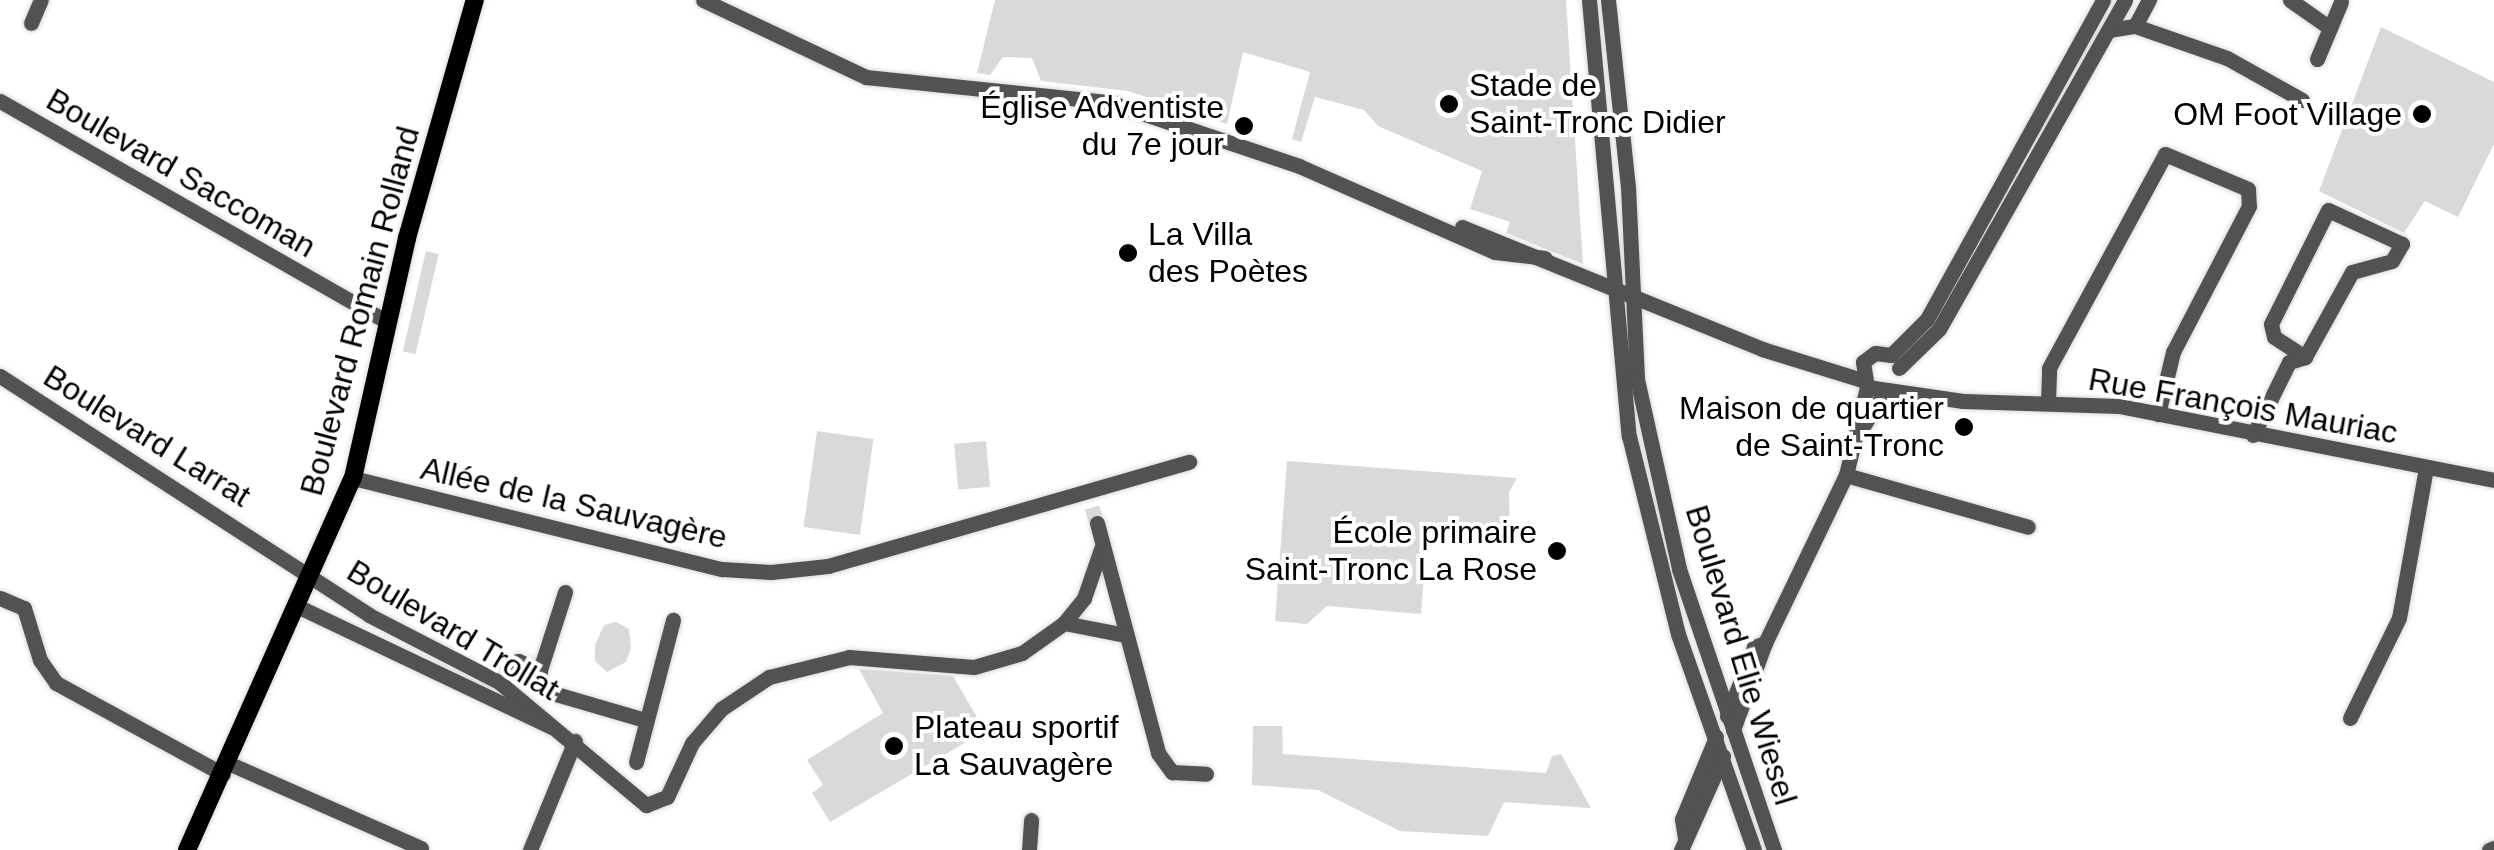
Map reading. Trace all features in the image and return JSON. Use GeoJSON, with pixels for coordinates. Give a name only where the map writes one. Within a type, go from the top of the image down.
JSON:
{"type":"FeatureCollection","features":[{"type":"Feature","properties":{"kind":"main road","name":"Boulevard Romain Rolland"},"geometry":{"type":"LineString","coordinates":[[187,850],[313,576],[353,478],[387,322],[475,0]]}},
{"type":"Feature","properties":{"kind":"street"},"geometry":{"type":"LineString","coordinates":[[31,23],[41,0]]}},
{"type":"Feature","properties":{"kind":"street","name":"Rue François Mauriac"},"geometry":{"type":"LineString","coordinates":[[703,0],[866,77],[1109,102],[1546,258],[1762,349],[1826,365],[1864,384],[1920,395],[2048,402],[2158,414],[2253,436],[2494,480]]}},
{"type":"Feature","properties":{"kind":"street","name":"Boulevard Elie Wiesel"},"geometry":{"type":"LineString","coordinates":[[1588,0],[1637,379],[1679,569],[1774,850]]}},
{"type":"Feature","properties":{"kind":"street","name":"Boulevard Elie Wiesel"},"geometry":{"type":"LineString","coordinates":[[1608,0],[1624,291],[1620,374],[1638,478],[1678,634],[1754,850]]}},
{"type":"Feature","properties":{"kind":"street"},"geometry":{"type":"LineString","coordinates":[[1683,844],[1722,759],[1730,722],[1846,475],[1862,428],[1888,389],[1896,365],[1927,319],[2103,0]]}},
{"type":"Feature","properties":{"kind":"street"},"geometry":{"type":"LineString","coordinates":[[1896,365],[1939,330],[2125,0]]}},
{"type":"Feature","properties":{"kind":"street"},"geometry":{"type":"LineString","coordinates":[[2134,26],[2149,0]]}},
{"type":"Feature","properties":{"kind":"street"},"geometry":{"type":"LineString","coordinates":[[2290,0],[2330,28]]}},
{"type":"Feature","properties":{"kind":"street"},"geometry":{"type":"LineString","coordinates":[[2317,59],[2341,2]]}},
{"type":"Feature","properties":{"kind":"street"},"geometry":{"type":"LineString","coordinates":[[2109,30],[2134,26],[2227,58],[2302,100]]}},
{"type":"Feature","properties":{"kind":"street","name":"Boulevard Saccoman"},"geometry":{"type":"LineString","coordinates":[[0,101],[387,322]]}},
{"type":"Feature","properties":{"kind":"street"},"geometry":{"type":"LineString","coordinates":[[2034,123],[2051,132]]}},
{"type":"Feature","properties":{"kind":"street"},"geometry":{"type":"LineString","coordinates":[[2048,402],[2049,368],[2164,154],[2248,189],[2249,206],[2173,352],[2158,414]]}},
{"type":"Feature","properties":{"kind":"street"},"geometry":{"type":"LineString","coordinates":[[2253,436],[2289,362],[2305,357],[2352,272],[2392,261],[2402,244],[2328,210],[2271,324],[2274,337],[2305,357]]}},
{"type":"Feature","properties":{"kind":"street","name":"Rue François Mauriac"},"geometry":{"type":"LineString","coordinates":[[1826,365],[1863,362],[1875,353],[1896,365]]}},
{"type":"Feature","properties":{"kind":"street"},"geometry":{"type":"LineString","coordinates":[[1862,428],[1863,362]]}},
{"type":"Feature","properties":{"kind":"street"},"geometry":{"type":"LineString","coordinates":[[1896,365],[1920,395]]}},
{"type":"Feature","properties":{"kind":"street","name":"Boulevard Larrat"},"geometry":{"type":"LineString","coordinates":[[0,376],[313,576]]}},
{"type":"Feature","properties":{"kind":"street","name":"Allée de la Sauvagère"},"geometry":{"type":"LineString","coordinates":[[353,478],[722,570],[771,572],[828,566],[1091,499],[1189,462]]}},
{"type":"Feature","properties":{"kind":"street"},"geometry":{"type":"LineString","coordinates":[[2350,718],[2399,618],[2426,468]]}},
{"type":"Feature","properties":{"kind":"street"},"geometry":{"type":"LineString","coordinates":[[1846,475],[2028,526]]}},
{"type":"Feature","properties":{"kind":"street"},"geometry":{"type":"LineString","coordinates":[[1097,523],[1158,753],[1172,772],[1206,774]]}},
{"type":"Feature","properties":{"kind":"street","name":"Boulevard Trollat"},"geometry":{"type":"LineString","coordinates":[[313,576],[398,632],[491,678],[569,736],[646,804],[667,796],[692,742],[721,709],[768,677],[849,657],[990,665],[1022,653],[1064,623],[1084,598],[1102,549]]}},
{"type":"Feature","properties":{"kind":"street"},"geometry":{"type":"LineString","coordinates":[[566,592],[540,670],[540,684],[549,692],[646,720]]}},
{"type":"Feature","properties":{"kind":"street"},"geometry":{"type":"LineString","coordinates":[[0,598],[24,608],[40,660],[56,683],[225,768],[421,848]]}},
{"type":"Feature","properties":{"kind":"street","name":"Boulevard Trollat"},"geometry":{"type":"LineString","coordinates":[[299,607],[569,736]]}},
{"type":"Feature","properties":{"kind":"street"},"geometry":{"type":"LineString","coordinates":[[636,762],[673,620]]}},
{"type":"Feature","properties":{"kind":"street"},"geometry":{"type":"LineString","coordinates":[[1064,623],[1126,635]]}},
{"type":"Feature","properties":{"kind":"street"},"geometry":{"type":"LineString","coordinates":[[491,678],[506,665],[518,661],[540,670]]}},
{"type":"Feature","properties":{"kind":"street"},"geometry":{"type":"LineString","coordinates":[[1683,844],[1682,819],[1715,740],[1730,722]]}},
{"type":"Feature","properties":{"kind":"street"},"geometry":{"type":"LineString","coordinates":[[530,850],[569,736]]}},
{"type":"Feature","properties":{"kind":"street"},"geometry":{"type":"LineString","coordinates":[[1029,850],[1031,820]]}},
{"type":"Feature","properties":{"kind":"shaded area"},"geometry":{"type":"Polygon","coordinates":[[[995,0],[1566,0],[1583,264],[1506,233],[1510,222],[1470,209],[1482,171],[1378,126],[1364,110],[1315,97],[1301,142],[1292,139],[1310,72],[1243,52],[1227,124],[1128,91],[1041,81],[1032,58],[1003,57],[990,75],[977,73],[995,0]]]}},
{"type":"Feature","properties":{"kind":"shaded area","name":"OM Foot Village"},"geometry":{"type":"Polygon","coordinates":[[[2381,27],[2494,82],[2494,144],[2458,217],[2425,201],[2404,233],[2319,191],[2381,27]]]}},
{"type":"Feature","properties":{"kind":"shaded area"},"geometry":{"type":"Polygon","coordinates":[[[426,251],[439,254],[415,354],[403,351],[426,251]]]}},
{"type":"Feature","properties":{"kind":"shaded area"},"geometry":{"type":"Polygon","coordinates":[[[817,431],[873,439],[860,535],[804,527],[817,431]]]}},
{"type":"Feature","properties":{"kind":"shaded area"},"geometry":{"type":"Polygon","coordinates":[[[986,441],[990,487],[958,490],[954,444],[986,441]]]}},
{"type":"Feature","properties":{"kind":"shaded area"},"geometry":{"type":"Polygon","coordinates":[[[1287,461],[1517,478],[1509,492],[1510,532],[1428,526],[1421,614],[1327,606],[1307,624],[1275,621],[1287,461]]]}},
{"type":"Feature","properties":{"kind":"shaded area"},"geometry":{"type":"Polygon","coordinates":[[[616,622],[629,629],[631,648],[626,662],[607,672],[595,661],[595,645],[604,625],[616,622]]]}},
{"type":"Feature","properties":{"kind":"shaded area","name":"Plateau sportif La Sauvagère"},"geometry":{"type":"Polygon","coordinates":[[[859,669],[953,676],[985,731],[830,822],[812,793],[823,785],[807,760],[883,713],[859,669]]]}},
{"type":"Feature","properties":{"kind":"shaded area"},"geometry":{"type":"Polygon","coordinates":[[[1253,726],[1282,726],[1283,754],[1546,773],[1552,756],[1561,754],[1591,808],[1504,802],[1488,836],[1400,831],[1318,790],[1252,785],[1253,726]]]}},
{"type":"Feature","properties":{"kind":"tunnel"},"geometry":{"type":"LineString","coordinates":[[1092,507],[1097,523]]}},
{"type":"Feature","properties":{"kind":"place","name":"Stade de Saint-Tronc Didier"},"geometry":{"type":"Point","coordinates":[1449,104]}},
{"type":"Feature","properties":{"kind":"place","name":"OM Foot Village"},"geometry":{"type":"Point","coordinates":[2422,114]}},
{"type":"Feature","properties":{"kind":"place","name":"Église Adventiste du 7e jour"},"geometry":{"type":"Point","coordinates":[1244,126]}},
{"type":"Feature","properties":{"kind":"place","name":"La Villa des Poètes"},"geometry":{"type":"Point","coordinates":[1128,253]}},
{"type":"Feature","properties":{"kind":"place","name":"Maison de quartier de Saint-Tronc"},"geometry":{"type":"Point","coordinates":[1964,427]}},
{"type":"Feature","properties":{"kind":"place","name":"École primaire Saint-Tronc La Rose"},"geometry":{"type":"Point","coordinates":[1557,551]}},
{"type":"Feature","properties":{"kind":"place","name":"Plateau sportif La Sauvagère"},"geometry":{"type":"Point","coordinates":[894,746]}}]}
